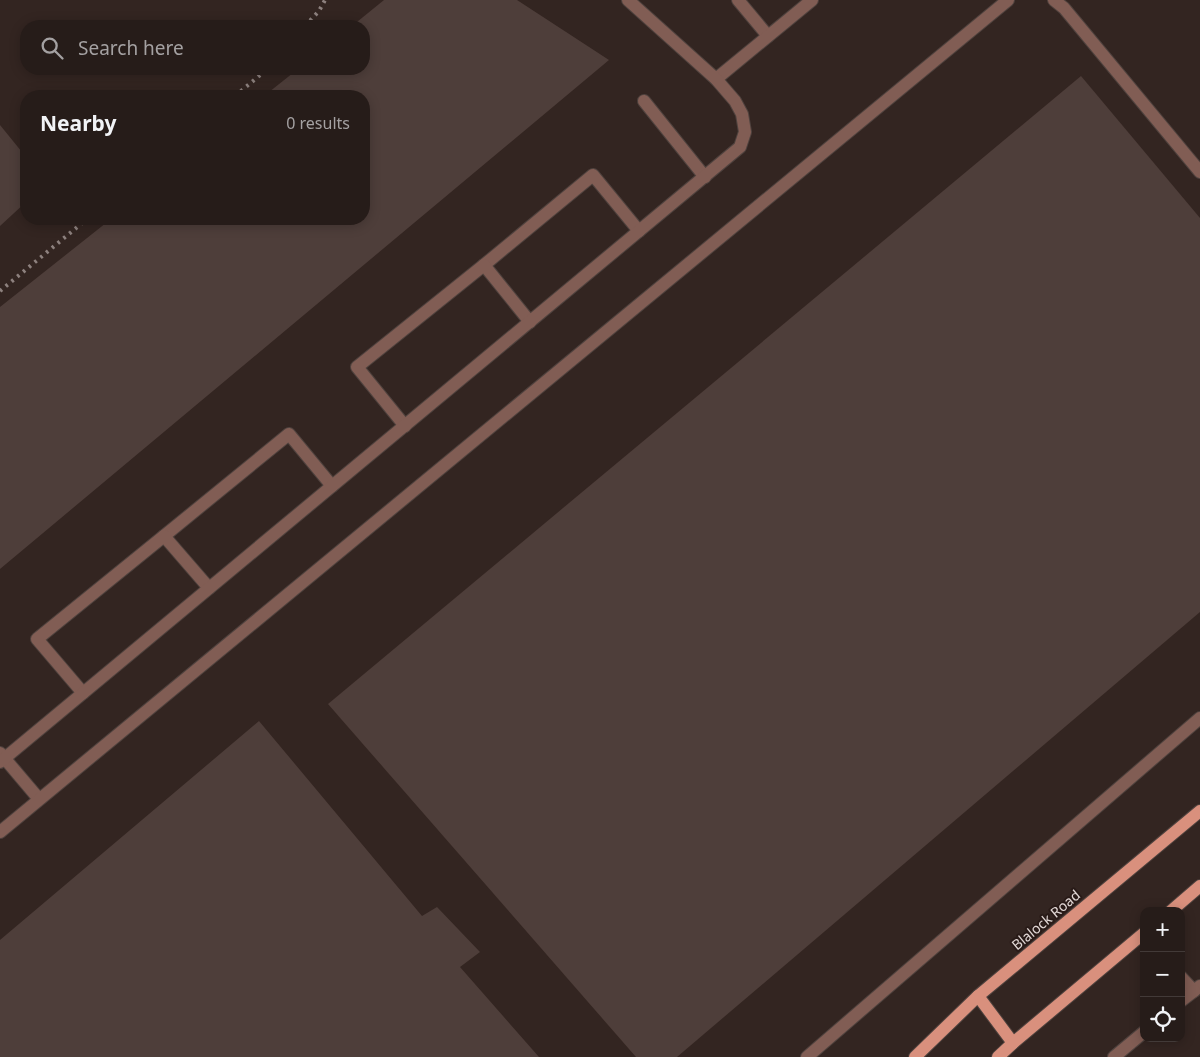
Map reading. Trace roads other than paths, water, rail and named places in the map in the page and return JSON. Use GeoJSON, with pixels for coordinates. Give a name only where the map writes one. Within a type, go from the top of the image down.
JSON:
{"type":"FeatureCollection","features":[{"type":"Feature","properties":{"kind":"main road","name":"Blalock Road"},"geometry":{"type":"LineString","coordinates":[[915,1057],[978,996],[1200,811]]}},
{"type":"Feature","properties":{"kind":"main road"},"geometry":{"type":"LineString","coordinates":[[1176,907],[1200,886]]}},
{"type":"Feature","properties":{"kind":"main road"},"geometry":{"type":"LineString","coordinates":[[998,1057],[1012,1043],[1140,937]]}},
{"type":"Feature","properties":{"kind":"main road"},"geometry":{"type":"LineString","coordinates":[[978,996],[1012,1043]]}},
{"type":"Feature","properties":{"kind":"lane"},"geometry":{"type":"LineString","coordinates":[[39,800],[1,758],[83,693],[740,148],[745,132],[742,114],[735,101],[716,79],[628,0]]}},
{"type":"Feature","properties":{"kind":"lane"},"geometry":{"type":"LineString","coordinates":[[738,0],[768,36]]}},
{"type":"Feature","properties":{"kind":"lane"},"geometry":{"type":"LineString","coordinates":[[716,79],[812,0]]}},
{"type":"Feature","properties":{"kind":"lane"},"geometry":{"type":"LineString","coordinates":[[0,832],[1008,0]]}},
{"type":"Feature","properties":{"kind":"lane"},"geometry":{"type":"LineString","coordinates":[[1054,0],[1064,8],[1200,172]]}},
{"type":"Feature","properties":{"kind":"lane"},"geometry":{"type":"LineString","coordinates":[[644,101],[705,177]]}},
{"type":"Feature","properties":{"kind":"lane"},"geometry":{"type":"LineString","coordinates":[[405,426],[357,367],[593,175],[639,231]]}},
{"type":"Feature","properties":{"kind":"lane"},"geometry":{"type":"LineString","coordinates":[[484,265],[530,322]]}},
{"type":"Feature","properties":{"kind":"lane"},"geometry":{"type":"LineString","coordinates":[[83,693],[37,638],[289,434],[332,486]]}},
{"type":"Feature","properties":{"kind":"lane"},"geometry":{"type":"LineString","coordinates":[[164,536],[209,588]]}},
{"type":"Feature","properties":{"kind":"lane"},"geometry":{"type":"LineString","coordinates":[[807,1057],[1200,718]]}},
{"type":"Feature","properties":{"kind":"lane"},"geometry":{"type":"LineString","coordinates":[[1185,980],[1197,988],[1185,998]]}},
{"type":"Feature","properties":{"kind":"lane"},"geometry":{"type":"LineString","coordinates":[[1114,1057],[1140,1035]]}},
{"type":"Feature","properties":{"kind":"railway"},"geometry":{"type":"LineString","coordinates":[[311,20],[319,11],[325,0]]}},
{"type":"Feature","properties":{"kind":"railway"},"geometry":{"type":"LineString","coordinates":[[242,90],[260,75]]}},
{"type":"Feature","properties":{"kind":"railway"},"geometry":{"type":"LineString","coordinates":[[0,291],[80,225]]}}]}
